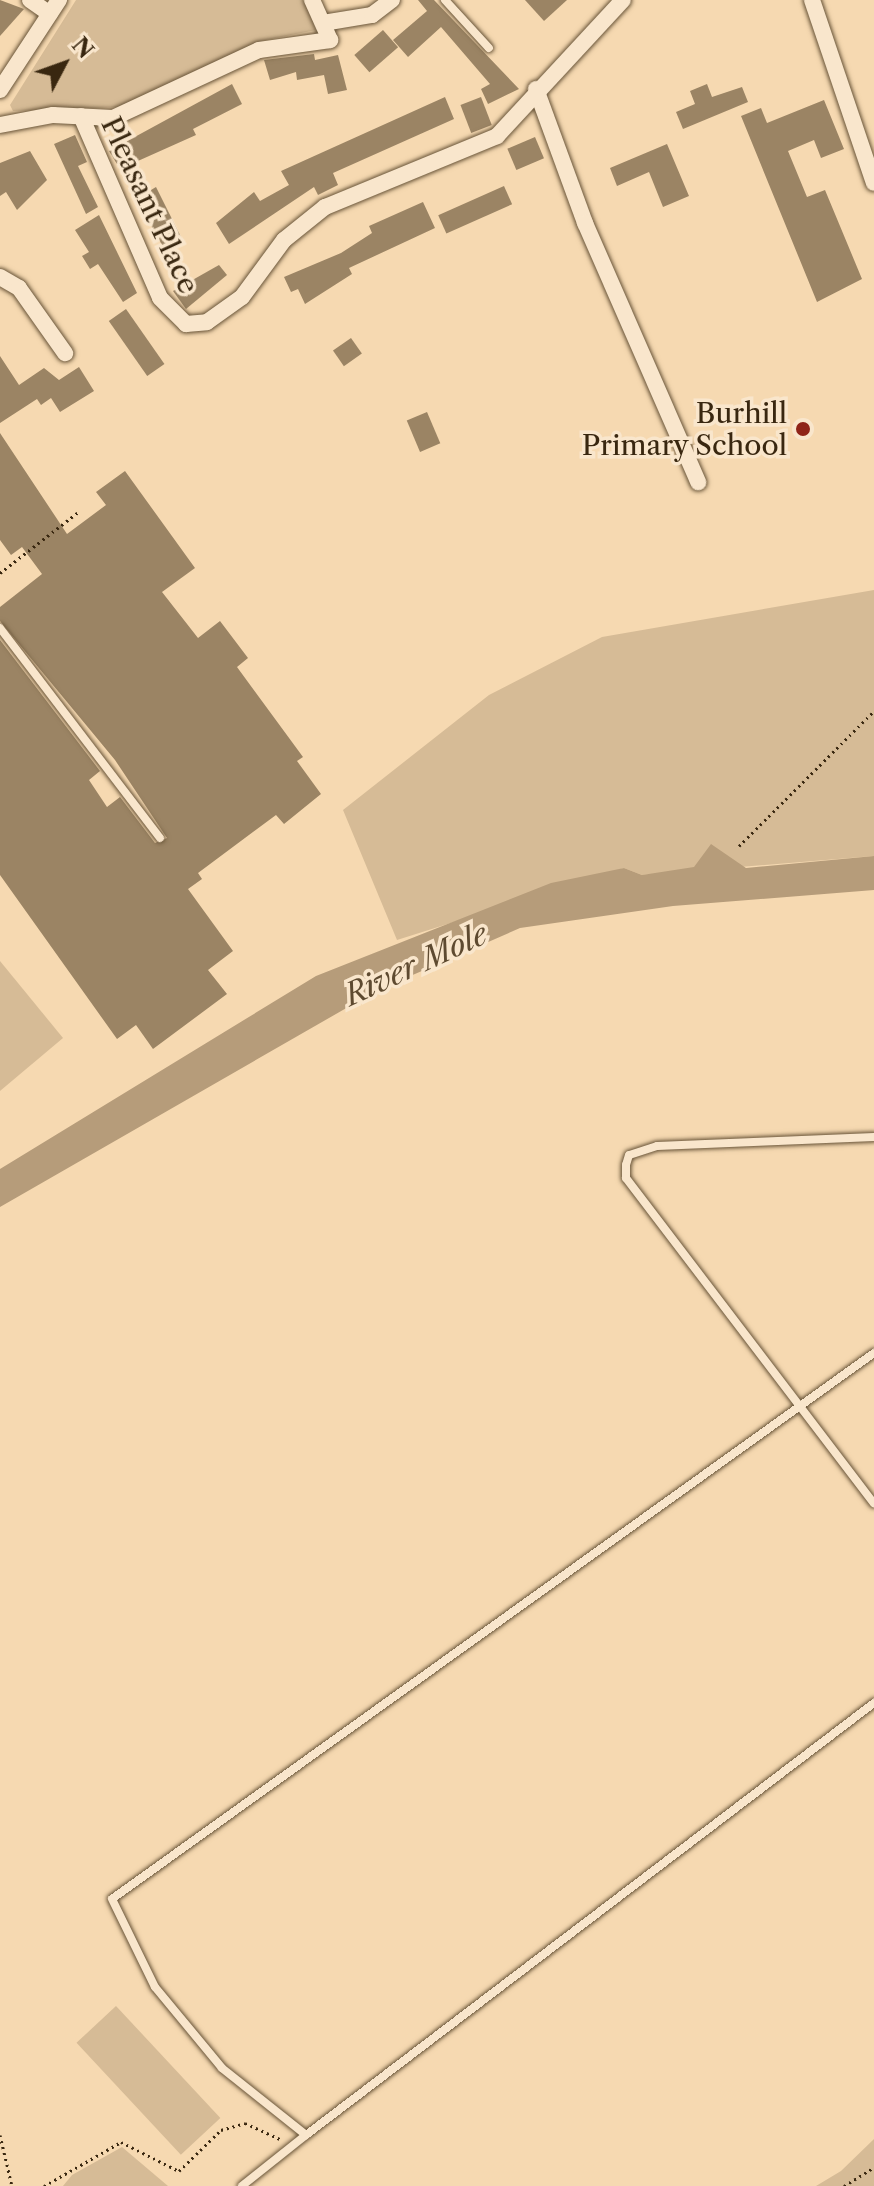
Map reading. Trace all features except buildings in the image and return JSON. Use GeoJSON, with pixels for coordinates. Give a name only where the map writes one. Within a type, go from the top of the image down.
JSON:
{"type":"FeatureCollection","features":[{"type":"Feature","properties":{"kind":"street"},"geometry":{"type":"LineString","coordinates":[[0,90],[55,7],[30,0]]}},
{"type":"Feature","properties":{"kind":"street"},"geometry":{"type":"LineString","coordinates":[[0,125],[81,116],[113,118],[259,50],[330,40],[312,0]]}},
{"type":"Feature","properties":{"kind":"street"},"geometry":{"type":"LineString","coordinates":[[323,23],[372,15],[392,0]]}},
{"type":"Feature","properties":{"kind":"street","name":"Pleasant Place"},"geometry":{"type":"LineString","coordinates":[[81,116],[160,298],[186,324],[207,322],[242,297],[310,217],[486,142],[623,0]]}},
{"type":"Feature","properties":{"kind":"street"},"geometry":{"type":"LineString","coordinates":[[812,0],[874,183]]}},
{"type":"Feature","properties":{"kind":"street"},"geometry":{"type":"LineString","coordinates":[[536,89],[585,223],[698,482]]}},
{"type":"Feature","properties":{"kind":"street"},"geometry":{"type":"LineString","coordinates":[[0,277],[19,288],[65,353]]}},
{"type":"Feature","properties":{"kind":"lane"},"geometry":{"type":"LineString","coordinates":[[445,0],[489,48]]}},
{"type":"Feature","properties":{"kind":"lane"},"geometry":{"type":"LineString","coordinates":[[0,628],[160,838]]}},
{"type":"Feature","properties":{"kind":"lane"},"geometry":{"type":"LineString","coordinates":[[874,1137],[657,1146],[629,1155],[626,1165],[626,1178],[874,1503]]}},
{"type":"Feature","properties":{"kind":"lane"},"geometry":{"type":"LineString","coordinates":[[306,2135],[222,2068],[165,1999],[112,1899],[874,1353]]}},
{"type":"Feature","properties":{"kind":"lane"},"geometry":{"type":"LineString","coordinates":[[242,2186],[874,1703]]}},
{"type":"Feature","properties":{"kind":"path"},"geometry":{"type":"LineString","coordinates":[[0,573],[77,513]]}},
{"type":"Feature","properties":{"kind":"path"},"geometry":{"type":"LineString","coordinates":[[739,846],[874,711]]}},
{"type":"Feature","properties":{"kind":"path"},"geometry":{"type":"LineString","coordinates":[[44,2186],[121,2142],[179,2171],[221,2130],[245,2123],[292,2146]]}},
{"type":"Feature","properties":{"kind":"path"},"geometry":{"type":"LineString","coordinates":[[0,2135],[12,2186]]}},
{"type":"Feature","properties":{"kind":"path"},"geometry":{"type":"LineString","coordinates":[[844,2186],[874,2167]]}},
{"type":"Feature","properties":{"kind":"shaded area"},"geometry":{"type":"Polygon","coordinates":[[[76,0],[305,0],[316,30],[261,41],[122,107],[13,111],[10,105],[76,0]]]}},
{"type":"Feature","properties":{"kind":"shaded area"},"geometry":{"type":"Polygon","coordinates":[[[874,590],[874,856],[642,875],[624,868],[397,940],[343,810],[489,695],[602,637],[874,590]]]}},
{"type":"Feature","properties":{"kind":"shaded area"},"geometry":{"type":"Polygon","coordinates":[[[0,961],[63,1038],[0,1091],[0,961]]]}},
{"type":"Feature","properties":{"kind":"shaded area"},"geometry":{"type":"Polygon","coordinates":[[[116,2006],[220,2118],[181,2155],[77,2043],[116,2006]]]}},
{"type":"Feature","properties":{"kind":"shaded area"},"geometry":{"type":"Polygon","coordinates":[[[874,2139],[874,2186],[816,2186],[841,2171],[874,2139]]]}},
{"type":"Feature","properties":{"kind":"shaded area"},"geometry":{"type":"Polygon","coordinates":[[[122,2147],[168,2186],[63,2186],[72,2175],[122,2147]]]}},
{"type":"Feature","properties":{"kind":"water","name":"River Mole"},"geometry":{"type":"Polygon","coordinates":[[[711,844],[746,868],[874,856],[874,890],[673,906],[520,928],[376,991],[0,1207],[0,1169],[316,976],[551,883],[624,868],[642,875],[694,867],[711,844]]]}},
{"type":"Feature","properties":{"kind":"place","name":"Burhill Primary School"},"geometry":{"type":"Point","coordinates":[803,429]}}]}
